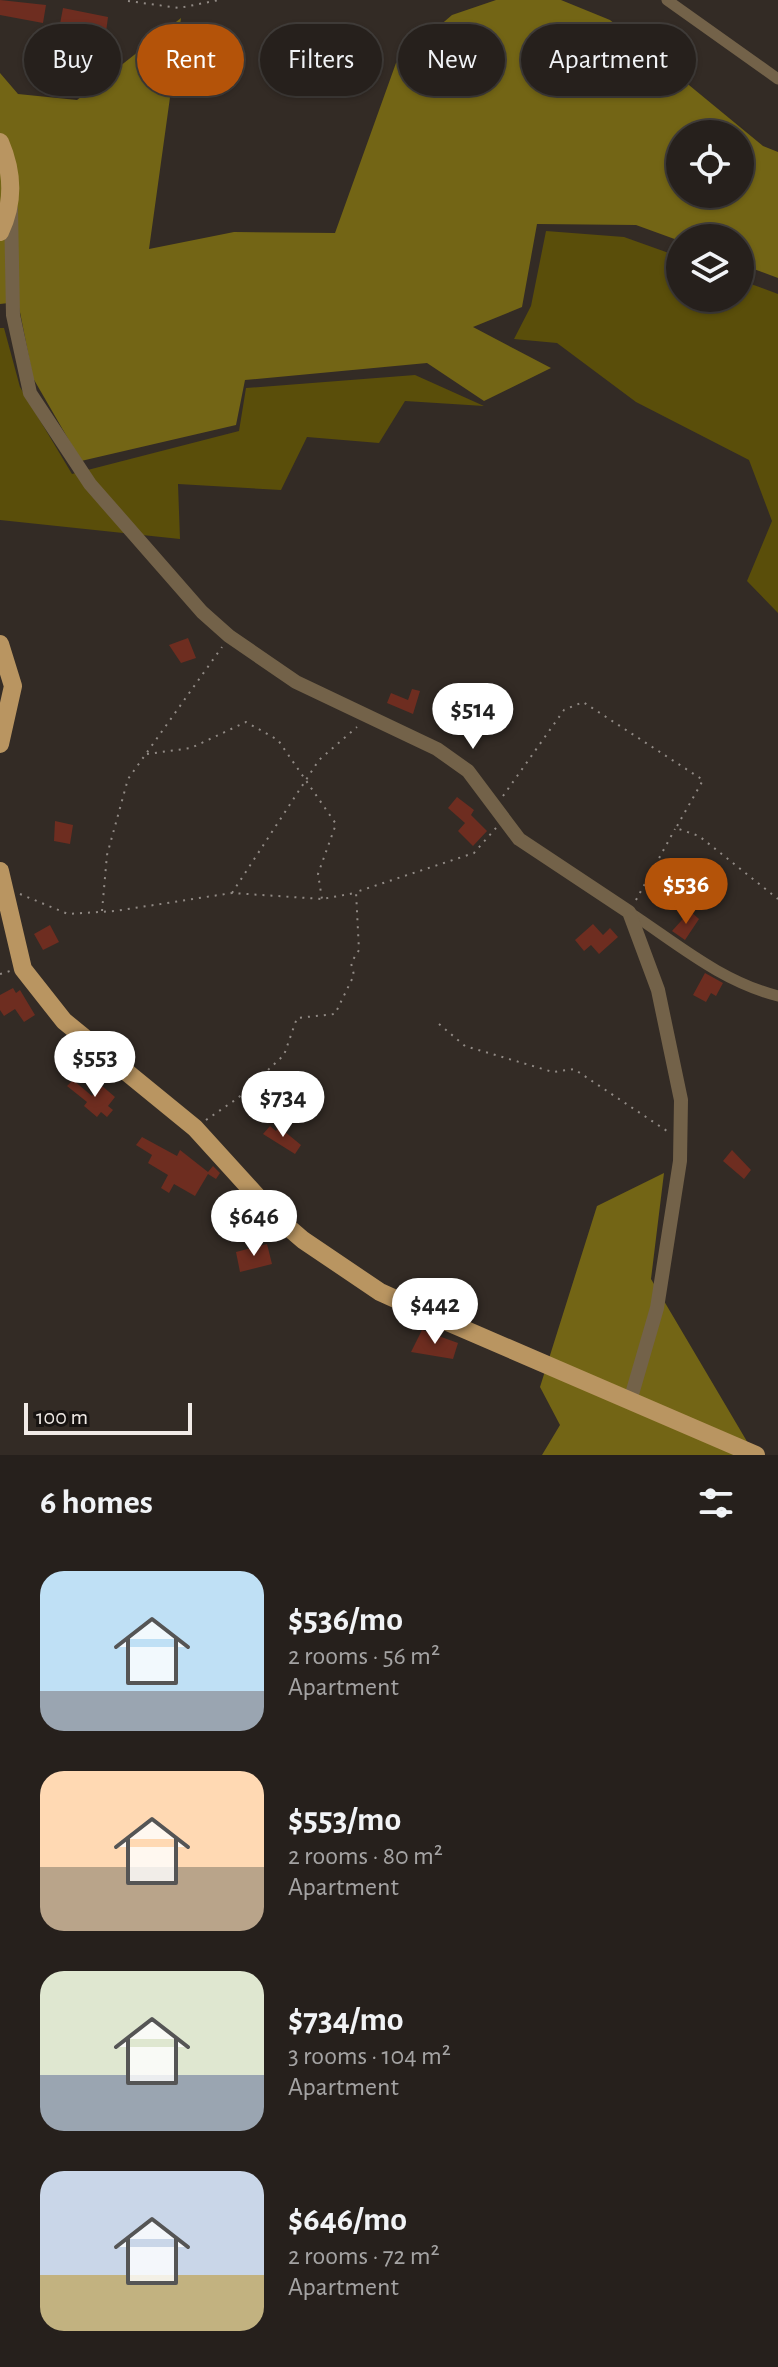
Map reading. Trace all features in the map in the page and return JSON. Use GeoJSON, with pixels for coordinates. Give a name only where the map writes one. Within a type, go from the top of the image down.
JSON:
{"type":"FeatureCollection","features":[{"type":"Feature","properties":{"kind":"main road"},"geometry":{"type":"LineString","coordinates":[[0,142],[6,157],[11,209],[0,232]]}},
{"type":"Feature","properties":{"kind":"main road"},"geometry":{"type":"LineString","coordinates":[[0,644],[13,686],[0,744]]}},
{"type":"Feature","properties":{"kind":"main road"},"geometry":{"type":"LineString","coordinates":[[0,871],[23,969],[64,1021],[195,1128],[274,1215],[331,1261],[408,1305],[756,1455]]}},
{"type":"Feature","properties":{"kind":"street"},"geometry":{"type":"LineString","coordinates":[[667,0],[778,79]]}},
{"type":"Feature","properties":{"kind":"street"},"geometry":{"type":"LineString","coordinates":[[11,209],[13,315],[30,393],[90,484],[202,612],[229,636],[296,682],[437,749],[468,771],[519,839],[699,961],[744,987],[778,996]]}},
{"type":"Feature","properties":{"kind":"street"},"geometry":{"type":"LineString","coordinates":[[629,912],[658,990],[681,1100],[680,1139],[657,1308],[630,1401]]}},
{"type":"Feature","properties":{"kind":"path"},"geometry":{"type":"LineString","coordinates":[[128,1],[179,8],[219,0]]}},
{"type":"Feature","properties":{"kind":"path"},"geometry":{"type":"LineString","coordinates":[[102,912],[107,855],[128,779],[229,636]]}},
{"type":"Feature","properties":{"kind":"path"},"geometry":{"type":"LineString","coordinates":[[5,891],[68,914],[232,893],[322,899],[356,892],[474,853],[564,710],[583,702],[703,780],[629,912]]}},
{"type":"Feature","properties":{"kind":"path"},"geometry":{"type":"LineString","coordinates":[[232,893],[319,760],[369,715]]}},
{"type":"Feature","properties":{"kind":"path"},"geometry":{"type":"LineString","coordinates":[[147,754],[191,748],[246,722],[278,740],[336,824],[318,874],[322,899]]}},
{"type":"Feature","properties":{"kind":"path"},"geometry":{"type":"LineString","coordinates":[[676,828],[699,836],[778,899]]}},
{"type":"Feature","properties":{"kind":"path"},"geometry":{"type":"LineString","coordinates":[[195,1128],[238,1098],[284,1055],[297,1018],[335,1014],[354,975],[351,963],[359,950],[356,892]]}},
{"type":"Feature","properties":{"kind":"path"},"geometry":{"type":"LineString","coordinates":[[439,1024],[465,1046],[553,1072],[574,1069],[680,1139]]}},
{"type":"Feature","properties":{"kind":"shaded area"},"geometry":{"type":"Polygon","coordinates":[[[496,0],[561,0],[610,20],[615,24],[521,24],[521,96],[696,96],[696,91],[731,120],[666,120],[666,208],[754,208],[754,139],[778,152],[778,278],[754,269],[754,224],[666,224],[666,236],[636,225],[537,224],[522,307],[473,327],[551,368],[484,401],[427,363],[245,380],[236,425],[81,461],[33,378],[18,302],[0,304],[0,73],[18,94],[24,96],[77,100],[82,96],[121,96],[121,65],[137,53],[137,96],[170,96],[149,249],[234,232],[335,233],[398,61],[398,96],[505,96],[505,24],[442,24],[452,15],[496,0]]]}},
{"type":"Feature","properties":{"kind":"shaded area"},"geometry":{"type":"Polygon","coordinates":[[[546,231],[624,237],[666,252],[666,312],[754,312],[754,285],[778,294],[778,613],[747,581],[772,521],[749,460],[636,402],[557,343],[514,339],[531,306],[546,231]]]}},
{"type":"Feature","properties":{"kind":"shaded area"},"geometry":{"type":"Polygon","coordinates":[[[0,328],[4,328],[20,387],[72,474],[239,431],[246,388],[415,375],[484,406],[405,401],[379,443],[307,437],[281,490],[178,484],[180,539],[0,520],[0,328]]]}},
{"type":"Feature","properties":{"kind":"shaded area"},"geometry":{"type":"Polygon","coordinates":[[[664,1173],[651,1279],[755,1455],[542,1455],[560,1425],[540,1387],[597,1206],[664,1173]]]}},
{"type":"Feature","properties":{"kind":"building"},"geometry":{"type":"Polygon","coordinates":[[[0,0],[46,5],[43,23],[0,15],[0,0]]]}},
{"type":"Feature","properties":{"kind":"building"},"geometry":{"type":"Polygon","coordinates":[[[63,8],[108,17],[107,24],[60,24],[63,8]]]}},
{"type":"Feature","properties":{"kind":"building"},"geometry":{"type":"Polygon","coordinates":[[[188,638],[196,658],[181,663],[169,645],[188,638]]]}},
{"type":"Feature","properties":{"kind":"building"},"geometry":{"type":"Polygon","coordinates":[[[412,689],[420,691],[413,714],[387,703],[391,693],[408,700],[412,689]]]}},
{"type":"Feature","properties":{"kind":"building"},"geometry":{"type":"Polygon","coordinates":[[[457,797],[474,810],[471,815],[487,831],[473,846],[458,831],[465,823],[448,808],[457,797]]]}},
{"type":"Feature","properties":{"kind":"building"},"geometry":{"type":"Polygon","coordinates":[[[55,821],[73,825],[70,844],[54,841],[55,821]]]}},
{"type":"Feature","properties":{"kind":"building"},"geometry":{"type":"Polygon","coordinates":[[[690,911],[699,919],[685,940],[672,931],[690,911]]]}},
{"type":"Feature","properties":{"kind":"building"},"geometry":{"type":"Polygon","coordinates":[[[593,924],[603,935],[610,928],[618,937],[599,954],[591,945],[584,951],[575,940],[593,924]]]}},
{"type":"Feature","properties":{"kind":"building"},"geometry":{"type":"Polygon","coordinates":[[[50,925],[59,942],[43,950],[34,934],[50,925]]]}},
{"type":"Feature","properties":{"kind":"building"},"geometry":{"type":"Polygon","coordinates":[[[705,973],[723,983],[716,996],[711,993],[706,1002],[693,995],[705,973]]]}},
{"type":"Feature","properties":{"kind":"building"},"geometry":{"type":"Polygon","coordinates":[[[13,988],[16,993],[20,990],[35,1015],[24,1022],[15,1009],[4,1016],[0,1010],[0,995],[13,988]]]}},
{"type":"Feature","properties":{"kind":"building"},"geometry":{"type":"Polygon","coordinates":[[[73,1080],[92,1096],[101,1085],[115,1097],[108,1106],[113,1110],[107,1117],[101,1112],[97,1117],[84,1106],[87,1102],[67,1086],[73,1080]]]}},
{"type":"Feature","properties":{"kind":"building"},"geometry":{"type":"Polygon","coordinates":[[[270,1126],[276,1131],[279,1127],[301,1145],[295,1154],[263,1134],[270,1126]]]}},
{"type":"Feature","properties":{"kind":"building"},"geometry":{"type":"Polygon","coordinates":[[[142,1137],[177,1156],[180,1150],[208,1172],[213,1166],[220,1173],[216,1179],[208,1174],[195,1196],[174,1184],[169,1193],[161,1188],[168,1175],[148,1163],[152,1155],[136,1145],[142,1137]]]}},
{"type":"Feature","properties":{"kind":"building"},"geometry":{"type":"Polygon","coordinates":[[[732,1150],[751,1170],[744,1179],[723,1161],[732,1150]]]}},
{"type":"Feature","properties":{"kind":"building"},"geometry":{"type":"Polygon","coordinates":[[[267,1244],[272,1264],[240,1272],[236,1252],[267,1244]]]}},
{"type":"Feature","properties":{"kind":"building"},"geometry":{"type":"Polygon","coordinates":[[[422,1330],[458,1343],[453,1359],[411,1352],[422,1330]]]}}]}
